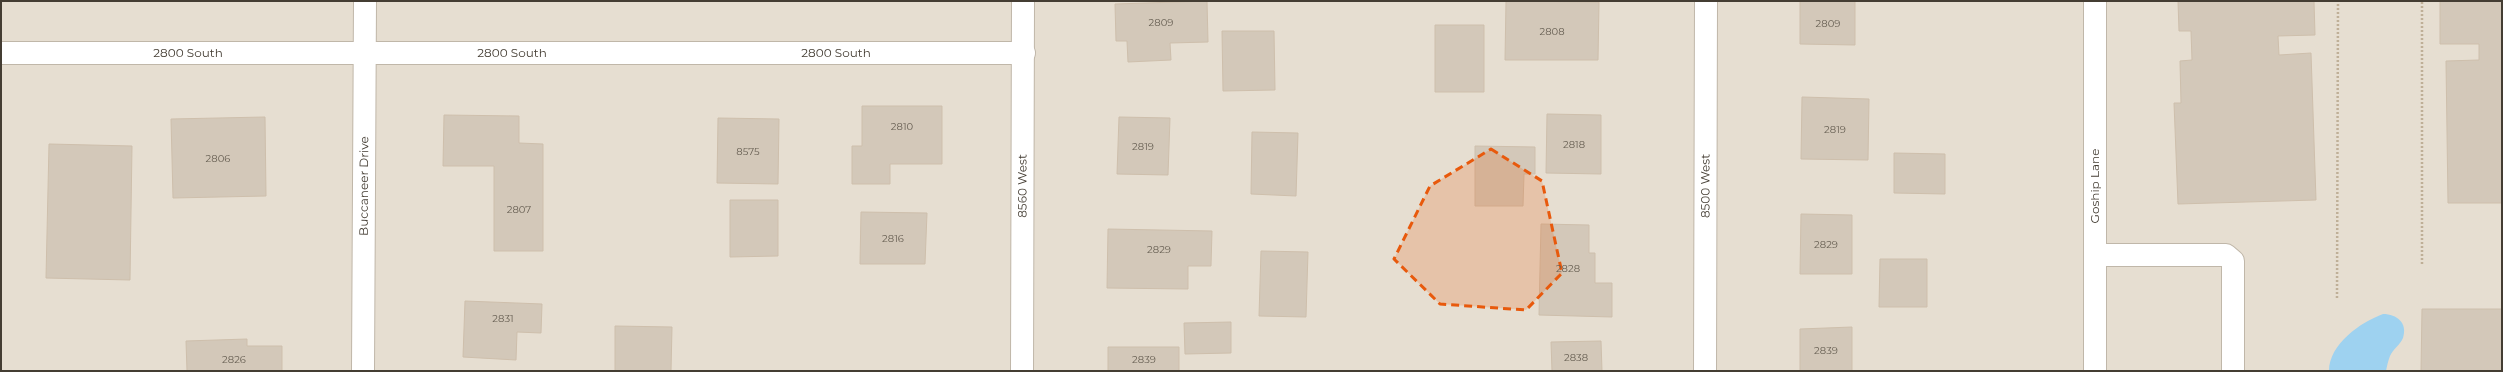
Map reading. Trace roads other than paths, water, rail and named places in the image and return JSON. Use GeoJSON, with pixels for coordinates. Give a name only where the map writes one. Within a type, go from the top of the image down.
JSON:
{"type":"FeatureCollection","features":[{"type":"Feature","properties":{"kind":"street","name":"Buccaneer Drive"},"geometry":{"type":"LineString","coordinates":[[363,371],[365,1]]}},
{"type":"Feature","properties":{"kind":"street","name":"8560 West"},"geometry":{"type":"LineString","coordinates":[[1022,371],[1023,1]]}},
{"type":"Feature","properties":{"kind":"street","name":"8500 West"},"geometry":{"type":"LineString","coordinates":[[1705,371],[1706,1]]}},
{"type":"Feature","properties":{"kind":"street","name":"Goship Lane"},"geometry":{"type":"LineString","coordinates":[[2095,1],[2095,371]]}},
{"type":"Feature","properties":{"kind":"street","name":"2800 South"},"geometry":{"type":"LineString","coordinates":[[1,54],[1024,54]]}},
{"type":"Feature","properties":{"kind":"street"},"geometry":{"type":"LineString","coordinates":[[2095,255],[2215,254],[2226,255],[2230,258],[2233,261],[2234,278],[2233,371]]}},
{"type":"Feature","properties":{"kind":"water"},"geometry":{"type":"Polygon","coordinates":[[[2383,314],[2388,314],[2400,320],[2404,328],[2403,338],[2390,356],[2386,371],[2329,371],[2330,361],[2340,343],[2356,328],[2383,314]]]}}]}
